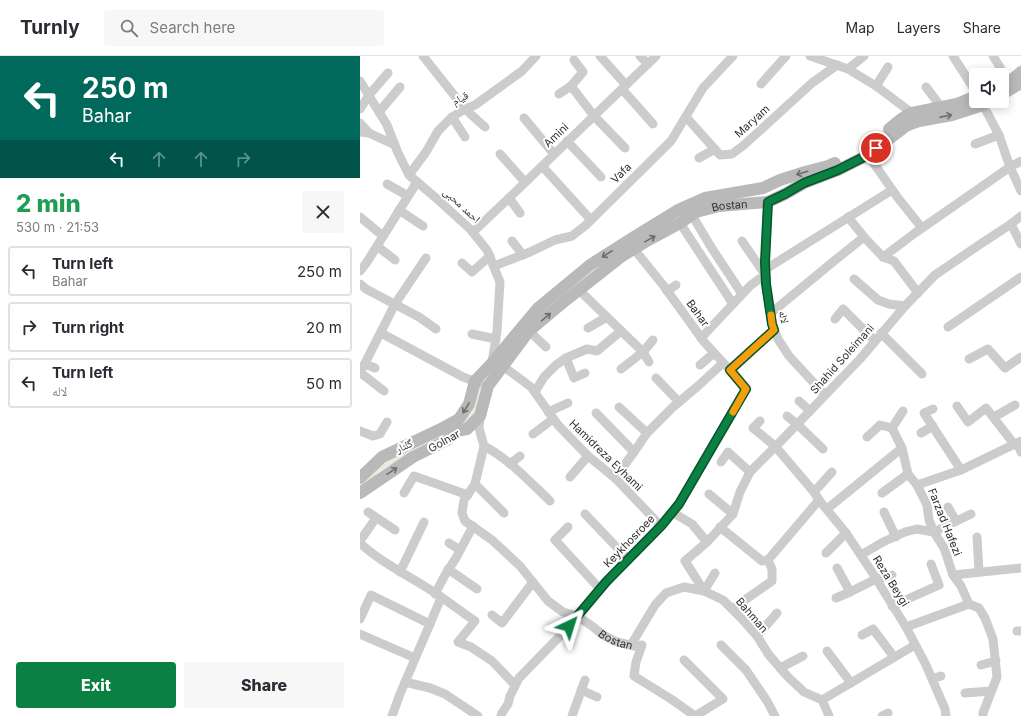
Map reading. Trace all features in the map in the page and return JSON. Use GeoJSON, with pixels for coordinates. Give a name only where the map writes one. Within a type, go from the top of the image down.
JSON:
{"type":"FeatureCollection","features":[{"type":"Feature","properties":{"kind":"street"},"geometry":{"type":"LineString","coordinates":[[423,56],[465,109],[485,127]]}},
{"type":"Feature","properties":{"kind":"street"},"geometry":{"type":"LineString","coordinates":[[600,56],[653,124]]}},
{"type":"Feature","properties":{"kind":"street"},"geometry":{"type":"LineString","coordinates":[[640,56],[648,64]]}},
{"type":"Feature","properties":{"kind":"street","name":"Amini"},"geometry":{"type":"LineString","coordinates":[[473,232],[656,56]]}},
{"type":"Feature","properties":{"kind":"street","name":"Vafa"},"geometry":{"type":"LineString","coordinates":[[494,266],[523,255],[555,240],[578,233],[671,141],[703,88],[733,56]]}},
{"type":"Feature","properties":{"kind":"street"},"geometry":{"type":"LineString","coordinates":[[761,84],[786,56]]}},
{"type":"Feature","properties":{"kind":"street"},"geometry":{"type":"LineString","coordinates":[[810,56],[848,69],[876,86],[912,113]]}},
{"type":"Feature","properties":{"kind":"street"},"geometry":{"type":"LineString","coordinates":[[848,69],[864,56]]}},
{"type":"Feature","properties":{"kind":"street"},"geometry":{"type":"LineString","coordinates":[[953,56],[969,81]]}},
{"type":"Feature","properties":{"kind":"street"},"geometry":{"type":"LineString","coordinates":[[993,56],[998,68]]}},
{"type":"Feature","properties":{"kind":"street","name":"قیام"},"geometry":{"type":"LineString","coordinates":[[409,175],[426,152],[438,131],[452,117],[475,105],[522,70],[531,58]]}},
{"type":"Feature","properties":{"kind":"street"},"geometry":{"type":"LineString","coordinates":[[559,94],[570,86],[583,72],[574,60]]}},
{"type":"Feature","properties":{"kind":"street","name":"Maryam"},"geometry":{"type":"LineString","coordinates":[[715,149],[720,155],[732,154],[744,145],[812,83],[837,65]]}},
{"type":"Feature","properties":{"kind":"street"},"geometry":{"type":"LineString","coordinates":[[876,86],[888,67]]}},
{"type":"Feature","properties":{"kind":"street"},"geometry":{"type":"LineString","coordinates":[[1009,80],[1021,72]]}},
{"type":"Feature","properties":{"kind":"street"},"geometry":{"type":"LineString","coordinates":[[360,109],[369,95],[388,73]]}},
{"type":"Feature","properties":{"kind":"street","name":"احمد محبی"},"geometry":{"type":"LineString","coordinates":[[360,81],[387,125],[409,175],[473,232],[490,256],[500,282],[496,339],[497,365]]}},
{"type":"Feature","properties":{"kind":"street"},"geometry":{"type":"LineString","coordinates":[[1009,90],[1021,83]]}},
{"type":"Feature","properties":{"kind":"street"},"geometry":{"type":"LineString","coordinates":[[570,86],[594,116],[625,148]]}},
{"type":"Feature","properties":{"kind":"street"},"geometry":{"type":"LineString","coordinates":[[379,112],[400,87]]}},
{"type":"Feature","properties":{"kind":"street"},"geometry":{"type":"LineString","coordinates":[[926,87],[941,107]]}},
{"type":"Feature","properties":{"kind":"street","name":"Bostan"},"geometry":{"type":"LineString","coordinates":[[497,365],[538,308],[596,261],[678,210],[705,198],[763,188],[780,180],[828,166],[871,144],[905,116],[912,113],[969,103]]}},
{"type":"Feature","properties":{"kind":"street","name":"Bostan"},"geometry":{"type":"LineString","coordinates":[[497,365],[529,331],[622,256],[680,223],[696,212],[719,206],[768,202],[804,183],[838,170],[868,155],[906,126],[919,121],[952,114],[969,107]]}},
{"type":"Feature","properties":{"kind":"street"},"geometry":{"type":"LineString","coordinates":[[986,108],[999,135],[1010,167],[1020,188]]}},
{"type":"Feature","properties":{"kind":"street"},"geometry":{"type":"LineString","coordinates":[[452,117],[465,137]]}},
{"type":"Feature","properties":{"kind":"street"},"geometry":{"type":"LineString","coordinates":[[686,117],[715,149],[699,158]]}},
{"type":"Feature","properties":{"kind":"street"},"geometry":{"type":"LineString","coordinates":[[524,118],[554,154]]}},
{"type":"Feature","properties":{"kind":"street"},"geometry":{"type":"LineString","coordinates":[[360,123],[364,132],[395,145]]}},
{"type":"Feature","properties":{"kind":"street"},"geometry":{"type":"LineString","coordinates":[[975,144],[999,135]]}},
{"type":"Feature","properties":{"kind":"street"},"geometry":{"type":"LineString","coordinates":[[568,141],[601,177]]}},
{"type":"Feature","properties":{"kind":"street"},"geometry":{"type":"LineString","coordinates":[[500,154],[525,182]]}},
{"type":"Feature","properties":{"kind":"street"},"geometry":{"type":"LineString","coordinates":[[868,155],[892,190],[922,228]]}},
{"type":"Feature","properties":{"kind":"street"},"geometry":{"type":"LineString","coordinates":[[883,257],[922,228],[1021,161]]}},
{"type":"Feature","properties":{"kind":"street"},"geometry":{"type":"LineString","coordinates":[[542,166],[591,220]]}},
{"type":"Feature","properties":{"kind":"street"},"geometry":{"type":"LineString","coordinates":[[360,271],[417,182]]}},
{"type":"Feature","properties":{"kind":"street"},"geometry":{"type":"LineString","coordinates":[[387,184],[408,196]]}},
{"type":"Feature","properties":{"kind":"street"},"geometry":{"type":"LineString","coordinates":[[701,338],[750,286],[766,273],[848,217],[892,190]]}},
{"type":"Feature","properties":{"kind":"street"},"geometry":{"type":"LineString","coordinates":[[509,198],[520,212]]}},
{"type":"Feature","properties":{"kind":"street","name":"لاله"},"geometry":{"type":"LineString","coordinates":[[768,202],[766,284],[772,324],[778,339],[789,356],[825,395]]}},
{"type":"Feature","properties":{"kind":"street"},"geometry":{"type":"LineString","coordinates":[[399,210],[423,226]]}},
{"type":"Feature","properties":{"kind":"street"},"geometry":{"type":"LineString","coordinates":[[692,215],[742,294]]}},
{"type":"Feature","properties":{"kind":"street"},"geometry":{"type":"LineString","coordinates":[[360,216],[383,236]]}},
{"type":"Feature","properties":{"kind":"street","name":"Shahid Soleimani"},"geometry":{"type":"LineString","coordinates":[[704,591],[685,561],[707,542],[733,514],[740,492],[750,472],[860,359],[905,306],[935,275],[1021,216]]}},
{"type":"Feature","properties":{"kind":"street"},"geometry":{"type":"LineString","coordinates":[[848,217],[883,257],[894,261],[918,293]]}},
{"type":"Feature","properties":{"kind":"street"},"geometry":{"type":"LineString","coordinates":[[680,223],[733,304]]}},
{"type":"Feature","properties":{"kind":"street"},"geometry":{"type":"LineString","coordinates":[[1011,224],[1021,244]]}},
{"type":"Feature","properties":{"kind":"street"},"geometry":{"type":"LineString","coordinates":[[771,313],[864,237]]}},
{"type":"Feature","properties":{"kind":"street"},"geometry":{"type":"LineString","coordinates":[[512,241],[523,255]]}},
{"type":"Feature","properties":{"kind":"street"},"geometry":{"type":"LineString","coordinates":[[742,241],[766,273]]}},
{"type":"Feature","properties":{"kind":"street"},"geometry":{"type":"LineString","coordinates":[[377,246],[395,260]]}},
{"type":"Feature","properties":{"kind":"street","name":"Bahar"},"geometry":{"type":"LineString","coordinates":[[634,249],[701,338],[746,389]]}},
{"type":"Feature","properties":{"kind":"street"},"geometry":{"type":"LineString","coordinates":[[462,263],[472,272],[490,256]]}},
{"type":"Feature","properties":{"kind":"street"},"geometry":{"type":"LineString","coordinates":[[384,391],[360,373],[395,304],[426,258]]}},
{"type":"Feature","properties":{"kind":"street"},"geometry":{"type":"LineString","coordinates":[[948,327],[1021,277]]}},
{"type":"Feature","properties":{"kind":"street"},"geometry":{"type":"LineString","coordinates":[[854,279],[878,300],[889,304],[905,306]]}},
{"type":"Feature","properties":{"kind":"street"},"geometry":{"type":"LineString","coordinates":[[360,284],[419,316],[436,329]]}},
{"type":"Feature","properties":{"kind":"street"},"geometry":{"type":"LineString","coordinates":[[667,291],[676,285]]}},
{"type":"Feature","properties":{"kind":"street"},"geometry":{"type":"LineString","coordinates":[[579,290],[643,352],[649,362]]}},
{"type":"Feature","properties":{"kind":"street"},"geometry":{"type":"LineString","coordinates":[[835,319],[843,309],[875,341]]}},
{"type":"Feature","properties":{"kind":"street"},"geometry":{"type":"LineString","coordinates":[[588,328],[608,317]]}},
{"type":"Feature","properties":{"kind":"street"},"geometry":{"type":"LineString","coordinates":[[730,370],[774,330]]}},
{"type":"Feature","properties":{"kind":"street"},"geometry":{"type":"LineString","coordinates":[[529,331],[546,347]]}},
{"type":"Feature","properties":{"kind":"street"},"geometry":{"type":"LineString","coordinates":[[535,392],[544,377],[556,365],[566,358],[587,349],[597,351],[621,331]]}},
{"type":"Feature","properties":{"kind":"street"},"geometry":{"type":"LineString","coordinates":[[380,333],[463,377],[488,386]]}},
{"type":"Feature","properties":{"kind":"street"},"geometry":{"type":"LineString","coordinates":[[882,333],[922,374]]}},
{"type":"Feature","properties":{"kind":"street"},"geometry":{"type":"LineString","coordinates":[[472,334],[496,339]]}},
{"type":"Feature","properties":{"kind":"street"},"geometry":{"type":"LineString","coordinates":[[621,369],[643,352],[653,340]]}},
{"type":"Feature","properties":{"kind":"street"},"geometry":{"type":"LineString","coordinates":[[969,359],[988,349],[1005,368],[1021,356]]}},
{"type":"Feature","properties":{"kind":"street"},"geometry":{"type":"LineString","coordinates":[[700,365],[714,353]]}},
{"type":"Feature","properties":{"kind":"street"},"geometry":{"type":"LineString","coordinates":[[566,358],[574,378],[585,373]]}},
{"type":"Feature","properties":{"kind":"street"},"geometry":{"type":"LineString","coordinates":[[615,478],[647,432],[722,363]]}},
{"type":"Feature","properties":{"kind":"street"},"geometry":{"type":"LineString","coordinates":[[365,364],[375,368]]}},
{"type":"Feature","properties":{"kind":"street"},"geometry":{"type":"LineString","coordinates":[[475,381],[497,365]]}},
{"type":"Feature","properties":{"kind":"street"},"geometry":{"type":"LineString","coordinates":[[404,493],[414,476],[468,495],[475,484],[484,446],[479,428],[480,416],[488,386],[497,365]]}},
{"type":"Feature","properties":{"kind":"street","name":"Hamidreza Eyhami"},"geometry":{"type":"LineString","coordinates":[[497,365],[531,387],[558,425],[588,456],[615,478],[661,526]]}},
{"type":"Feature","properties":{"kind":"street"},"geometry":{"type":"LineString","coordinates":[[656,378],[679,402]]}},
{"type":"Feature","properties":{"kind":"street","name":"گلنار"},"geometry":{"type":"LineString","coordinates":[[360,478],[382,457],[436,432],[458,419],[470,404],[475,381]]}},
{"type":"Feature","properties":{"kind":"street","name":"Keykhosroee"},"geometry":{"type":"LineString","coordinates":[[501,716],[519,678],[560,636],[600,589],[661,526],[679,504],[746,389]]}},
{"type":"Feature","properties":{"kind":"street"},"geometry":{"type":"LineString","coordinates":[[799,401],[810,411]]}},
{"type":"Feature","properties":{"kind":"street"},"geometry":{"type":"LineString","coordinates":[[533,434],[551,416],[568,403]]}},
{"type":"Feature","properties":{"kind":"street"},"geometry":{"type":"LineString","coordinates":[[994,417],[1015,405]]}},
{"type":"Feature","properties":{"kind":"street"},"geometry":{"type":"LineString","coordinates":[[957,406],[968,422],[986,408],[1018,443],[1021,452]]}},
{"type":"Feature","properties":{"kind":"street"},"geometry":{"type":"LineString","coordinates":[[619,407],[647,432]]}},
{"type":"Feature","properties":{"kind":"street"},"geometry":{"type":"LineString","coordinates":[[928,411],[933,426],[961,470]]}},
{"type":"Feature","properties":{"kind":"street"},"geometry":{"type":"LineString","coordinates":[[867,437],[880,425],[892,428],[903,412]]}},
{"type":"Feature","properties":{"kind":"street"},"geometry":{"type":"LineString","coordinates":[[596,413],[634,452]]}},
{"type":"Feature","properties":{"kind":"street","name":"Golnar"},"geometry":{"type":"LineString","coordinates":[[360,493],[413,457],[447,440],[456,431],[467,429],[480,416]]}},
{"type":"Feature","properties":{"kind":"street"},"geometry":{"type":"LineString","coordinates":[[786,416],[798,424],[823,449]]}},
{"type":"Feature","properties":{"kind":"street","name":"Reza Beygi"},"geometry":{"type":"LineString","coordinates":[[760,421],[753,428],[775,446],[846,533],[861,555],[906,627],[926,665],[945,709],[946,716]]}},
{"type":"Feature","properties":{"kind":"street"},"geometry":{"type":"LineString","coordinates":[[360,431],[373,436],[380,434],[382,428],[387,422]]}},
{"type":"Feature","properties":{"kind":"street"},"geometry":{"type":"LineString","coordinates":[[921,433],[933,426]]}},
{"type":"Feature","properties":{"kind":"street","name":"Farzad Hafezi"},"geometry":{"type":"LineString","coordinates":[[892,428],[902,448],[908,474],[917,485],[927,505],[929,520],[934,532],[944,548],[953,576],[961,586],[968,604]]}},
{"type":"Feature","properties":{"kind":"street"},"geometry":{"type":"LineString","coordinates":[[917,485],[961,470],[1018,443]]}},
{"type":"Feature","properties":{"kind":"street"},"geometry":{"type":"LineString","coordinates":[[484,446],[510,464],[550,501]]}},
{"type":"Feature","properties":{"kind":"street"},"geometry":{"type":"LineString","coordinates":[[827,509],[902,448]]}},
{"type":"Feature","properties":{"kind":"street"},"geometry":{"type":"LineString","coordinates":[[721,462],[728,452],[750,472]]}},
{"type":"Feature","properties":{"kind":"street"},"geometry":{"type":"LineString","coordinates":[[510,464],[520,456]]}},
{"type":"Feature","properties":{"kind":"street"},"geometry":{"type":"LineString","coordinates":[[570,477],[588,456]]}},
{"type":"Feature","properties":{"kind":"street"},"geometry":{"type":"LineString","coordinates":[[720,527],[762,561],[768,560],[832,472]]}},
{"type":"Feature","properties":{"kind":"street"},"geometry":{"type":"LineString","coordinates":[[882,493],[908,474]]}},
{"type":"Feature","properties":{"kind":"street"},"geometry":{"type":"LineString","coordinates":[[475,484],[504,513]]}},
{"type":"Feature","properties":{"kind":"street"},"geometry":{"type":"LineString","coordinates":[[709,494],[733,514]]}},
{"type":"Feature","properties":{"kind":"street","name":"Bostan"},"geometry":{"type":"LineString","coordinates":[[468,495],[464,500],[462,513],[465,521],[492,540],[520,566],[548,601],[558,609],[577,616],[603,635],[617,642],[634,646],[642,645],[636,662],[634,676],[695,716]]}},
{"type":"Feature","properties":{"kind":"street"},"geometry":{"type":"LineString","coordinates":[[948,507],[956,521]]}},
{"type":"Feature","properties":{"kind":"street"},"geometry":{"type":"LineString","coordinates":[[368,512],[395,530]]}},
{"type":"Feature","properties":{"kind":"street"},"geometry":{"type":"LineString","coordinates":[[672,512],[692,524],[707,542]]}},
{"type":"Feature","properties":{"kind":"street"},"geometry":{"type":"LineString","coordinates":[[884,512],[896,537]]}},
{"type":"Feature","properties":{"kind":"street"},"geometry":{"type":"LineString","coordinates":[[585,514],[628,559]]}},
{"type":"Feature","properties":{"kind":"street"},"geometry":{"type":"LineString","coordinates":[[861,555],[883,542],[917,529],[934,532],[971,514]]}},
{"type":"Feature","properties":{"kind":"street"},"geometry":{"type":"LineString","coordinates":[[376,518],[360,542],[400,572],[475,621],[458,642],[471,647],[492,661],[516,685]]}},
{"type":"Feature","properties":{"kind":"street"},"geometry":{"type":"LineString","coordinates":[[400,572],[424,522]]}},
{"type":"Feature","properties":{"kind":"street"},"geometry":{"type":"LineString","coordinates":[[392,716],[430,624],[448,569],[473,526]]}},
{"type":"Feature","properties":{"kind":"street"},"geometry":{"type":"LineString","coordinates":[[568,527],[555,540],[600,589]]}},
{"type":"Feature","properties":{"kind":"street"},"geometry":{"type":"LineString","coordinates":[[826,553],[846,533]]}},
{"type":"Feature","properties":{"kind":"street"},"geometry":{"type":"LineString","coordinates":[[977,537],[979,572]]}},
{"type":"Feature","properties":{"kind":"street"},"geometry":{"type":"LineString","coordinates":[[449,543],[460,550]]}},
{"type":"Feature","properties":{"kind":"street"},"geometry":{"type":"LineString","coordinates":[[732,609],[772,581],[772,569],[768,560]]}},
{"type":"Feature","properties":{"kind":"street"},"geometry":{"type":"LineString","coordinates":[[892,606],[939,584],[931,564]]}},
{"type":"Feature","properties":{"kind":"street"},"geometry":{"type":"LineString","coordinates":[[837,568],[850,592]]}},
{"type":"Feature","properties":{"kind":"street"},"geometry":{"type":"LineString","coordinates":[[953,576],[1021,568]]}},
{"type":"Feature","properties":{"kind":"street"},"geometry":{"type":"LineString","coordinates":[[448,569],[477,589]]}},
{"type":"Feature","properties":{"kind":"street"},"geometry":{"type":"LineString","coordinates":[[704,591],[715,573]]}},
{"type":"Feature","properties":{"kind":"street"},"geometry":{"type":"LineString","coordinates":[[836,598],[876,579],[892,576]]}},
{"type":"Feature","properties":{"kind":"street"},"geometry":{"type":"LineString","coordinates":[[492,615],[502,623],[533,582]]}},
{"type":"Feature","properties":{"kind":"street","name":"Bahman"},"geometry":{"type":"LineString","coordinates":[[631,645],[655,605],[666,593],[684,587],[704,591],[723,600],[742,619],[757,636],[769,655],[780,668],[804,692],[822,700]]}},
{"type":"Feature","properties":{"kind":"street"},"geometry":{"type":"LineString","coordinates":[[360,619],[372,595],[430,624]]}},
{"type":"Feature","properties":{"kind":"street"},"geometry":{"type":"LineString","coordinates":[[906,627],[968,604],[979,608],[985,618],[993,639],[997,677],[982,716]]}},
{"type":"Feature","properties":{"kind":"street"},"geometry":{"type":"LineString","coordinates":[[757,636],[777,613]]}},
{"type":"Feature","properties":{"kind":"street"},"geometry":{"type":"LineString","coordinates":[[862,635],[873,629],[894,657]]}},
{"type":"Feature","properties":{"kind":"street"},"geometry":{"type":"LineString","coordinates":[[360,634],[415,658]]}},
{"type":"Feature","properties":{"kind":"street"},"geometry":{"type":"LineString","coordinates":[[721,645],[746,670],[767,701],[774,716]]}},
{"type":"Feature","properties":{"kind":"street"},"geometry":{"type":"LineString","coordinates":[[829,716],[822,700],[915,645]]}},
{"type":"Feature","properties":{"kind":"street"},"geometry":{"type":"LineString","coordinates":[[827,651],[851,683]]}},
{"type":"Feature","properties":{"kind":"street"},"geometry":{"type":"LineString","coordinates":[[780,668],[804,656]]}},
{"type":"Feature","properties":{"kind":"street"},"geometry":{"type":"LineString","coordinates":[[684,660],[723,699],[695,716]]}},
{"type":"Feature","properties":{"kind":"street"},"geometry":{"type":"LineString","coordinates":[[981,665],[996,661]]}},
{"type":"Feature","properties":{"kind":"street"},"geometry":{"type":"LineString","coordinates":[[932,680],[941,676]]}},
{"type":"Feature","properties":{"kind":"street"},"geometry":{"type":"LineString","coordinates":[[572,716],[585,680]]}},
{"type":"Feature","properties":{"kind":"street"},"geometry":{"type":"LineString","coordinates":[[405,682],[430,688],[445,694],[478,716]]}},
{"type":"Feature","properties":{"kind":"street"},"geometry":{"type":"LineString","coordinates":[[581,690],[597,697]]}},
{"type":"Feature","properties":{"kind":"street"},"geometry":{"type":"LineString","coordinates":[[966,693],[991,691]]}},
{"type":"Feature","properties":{"kind":"shaded area"},"geometry":{"type":"Polygon","coordinates":[[[476,385],[483,388],[476,410],[469,423],[379,472],[360,489],[360,480],[384,459],[460,421],[476,385]]]}},
{"type":"Feature","properties":{"kind":"slow traffic"},"geometry":{"type":"LineString","coordinates":[[733,412],[746,389],[730,370],[774,330],[771,315]]}},
{"type":"Feature","properties":{"kind":"route"},"geometry":{"type":"LineString","coordinates":[[569,626],[606,582],[661,526],[679,504],[746,389],[730,370],[774,330],[766,284],[765,262],[768,202],[804,183],[838,170],[868,155],[876,148]]}}]}
